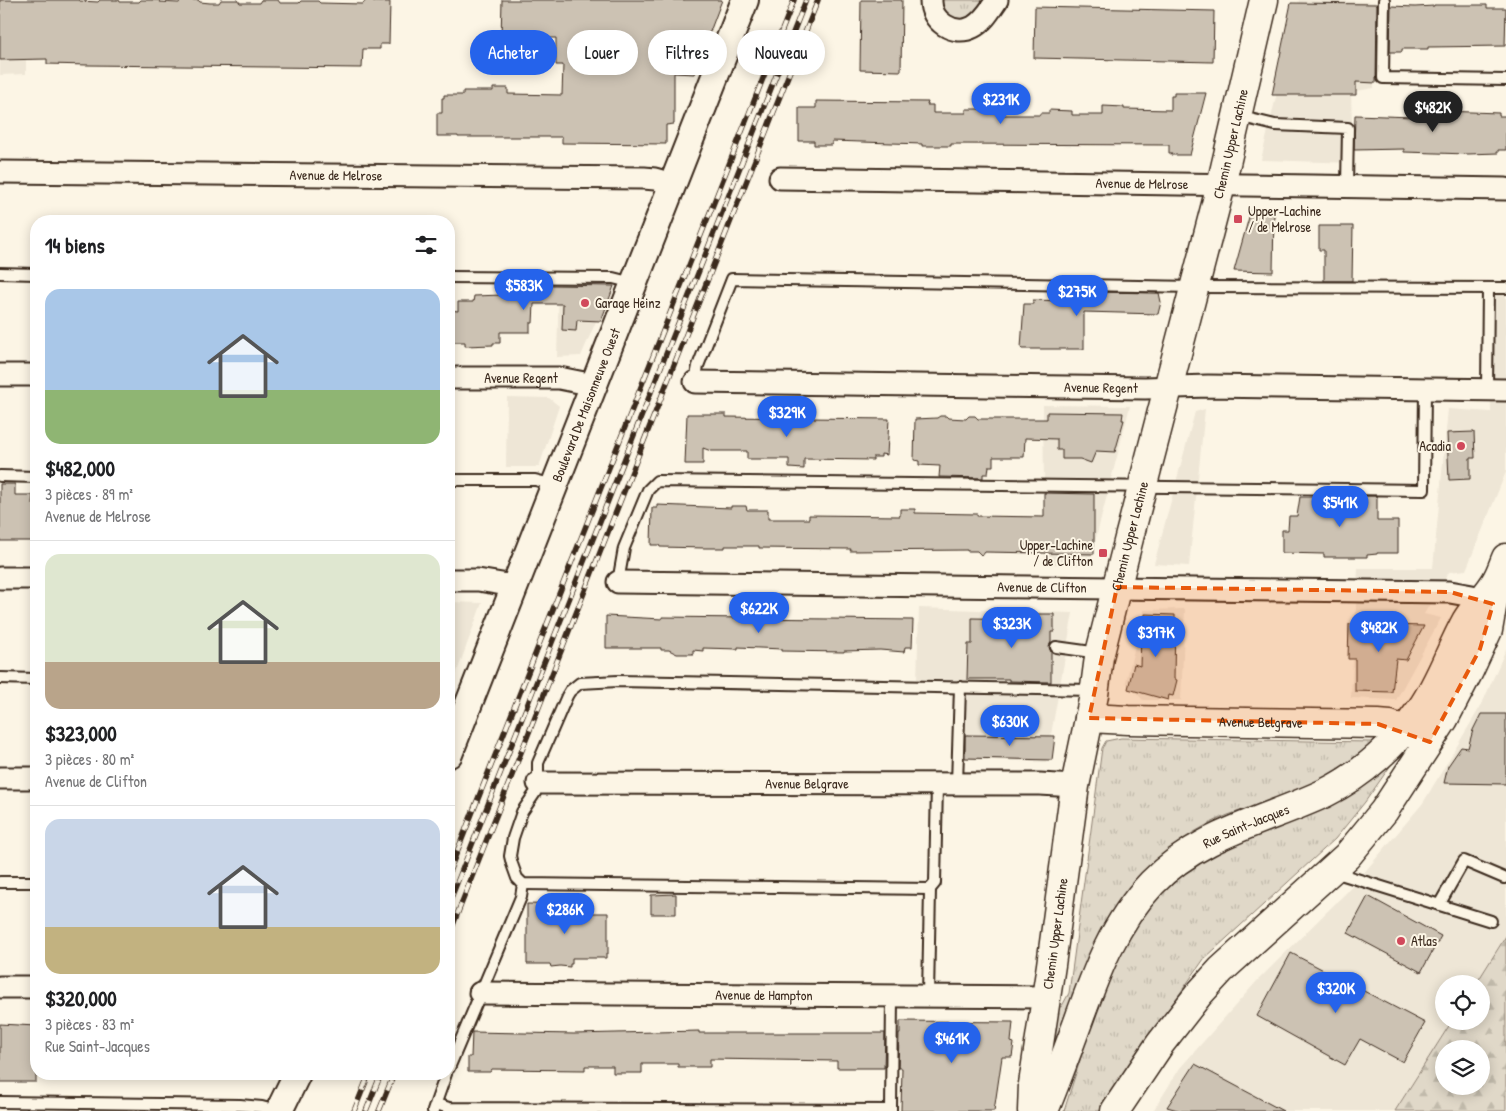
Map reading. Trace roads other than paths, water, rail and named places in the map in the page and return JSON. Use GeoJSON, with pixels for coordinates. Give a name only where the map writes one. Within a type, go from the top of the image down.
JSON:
{"type":"FeatureCollection","features":[{"type":"Feature","properties":{"kind":"main road","name":"Chemin Upper Lachine"},"geometry":{"type":"LineString","coordinates":[[1032,1111],[1034,1084],[1075,786],[1101,653],[1221,185],[1264,0]]}},
{"type":"Feature","properties":{"kind":"main road","name":"Rue Saint-Jacques"},"geometry":{"type":"LineString","coordinates":[[1044,1111],[1106,951],[1128,912],[1152,883],[1183,857],[1218,836],[1307,801],[1344,782],[1378,756],[1404,730],[1420,709],[1441,674],[1466,621],[1494,585]]}},
{"type":"Feature","properties":{"kind":"main road"},"geometry":{"type":"LineString","coordinates":[[1115,1111],[1160,1044],[1198,994],[1234,958],[1330,872],[1359,842],[1384,811],[1430,742],[1457,695],[1480,649],[1488,630],[1494,585]]}},
{"type":"Feature","properties":{"kind":"main road","name":"Avenue Belgrave"},"geometry":{"type":"LineString","coordinates":[[1089,718],[1378,724],[1404,730],[1430,742]]}},
{"type":"Feature","properties":{"kind":"street","name":"Boulevard De Maisonneuve Ouest"},"geometry":{"type":"LineString","coordinates":[[455,738],[745,0]]}},
{"type":"Feature","properties":{"kind":"street"},"geometry":{"type":"LineString","coordinates":[[931,0],[933,13],[938,20],[954,30],[972,28],[979,23],[997,0]]}},
{"type":"Feature","properties":{"kind":"street","name":"Avenue de Melrose"},"geometry":{"type":"LineString","coordinates":[[0,172],[644,178],[673,184]]}},
{"type":"Feature","properties":{"kind":"street","name":"Avenue de Melrose"},"geometry":{"type":"LineString","coordinates":[[780,178],[1506,189]]}},
{"type":"Feature","properties":{"kind":"street"},"geometry":{"type":"LineString","coordinates":[[0,375],[30,375]]}},
{"type":"Feature","properties":{"kind":"street","name":"Avenue Regent"},"geometry":{"type":"LineString","coordinates":[[455,378],[559,378],[594,385]]}},
{"type":"Feature","properties":{"kind":"street","name":"Avenue Regent"},"geometry":{"type":"LineString","coordinates":[[695,382],[1496,390]]}},
{"type":"Feature","properties":{"kind":"street"},"geometry":{"type":"LineString","coordinates":[[0,578],[30,578]]}},
{"type":"Feature","properties":{"kind":"street"},"geometry":{"type":"LineString","coordinates":[[455,580],[478,580],[514,586]]}},
{"type":"Feature","properties":{"kind":"street","name":"Avenue de Clifton"},"geometry":{"type":"LineString","coordinates":[[618,582],[1450,592],[1472,596],[1494,585]]}},
{"type":"Feature","properties":{"kind":"street"},"geometry":{"type":"LineString","coordinates":[[0,778],[30,778]]}},
{"type":"Feature","properties":{"kind":"street","name":"Avenue Belgrave"},"geometry":{"type":"LineString","coordinates":[[538,783],[1040,784],[1075,786]]}},
{"type":"Feature","properties":{"kind":"street"},"geometry":{"type":"LineString","coordinates":[[0,987],[30,987]]}},
{"type":"Feature","properties":{"kind":"street","name":"Avenue de Hampton"},"geometry":{"type":"LineString","coordinates":[[480,993],[1046,997]]}},
{"type":"Feature","properties":{"kind":"street"},"geometry":{"type":"LineString","coordinates":[[278,1111],[294,1080]]}},
{"type":"Feature","properties":{"kind":"lane"},"geometry":{"type":"LineString","coordinates":[[1384,0],[1383,78],[1506,80]]}},
{"type":"Feature","properties":{"kind":"lane"},"geometry":{"type":"LineString","coordinates":[[1237,116],[1275,125],[1348,128],[1347,186]]}},
{"type":"Feature","properties":{"kind":"lane"},"geometry":{"type":"LineString","coordinates":[[0,273],[30,274]]}},
{"type":"Feature","properties":{"kind":"lane"},"geometry":{"type":"LineString","coordinates":[[455,276],[612,278],[634,283]]}},
{"type":"Feature","properties":{"kind":"lane"},"geometry":{"type":"LineString","coordinates":[[695,382],[698,366],[732,279],[1195,286],[1506,288]]}},
{"type":"Feature","properties":{"kind":"lane"},"geometry":{"type":"LineString","coordinates":[[1488,288],[1496,390]]}},
{"type":"Feature","properties":{"kind":"lane"},"geometry":{"type":"LineString","coordinates":[[618,582],[624,548],[648,490],[657,481],[1424,490],[1425,389]]}},
{"type":"Feature","properties":{"kind":"lane"},"geometry":{"type":"LineString","coordinates":[[0,476],[30,477]]}},
{"type":"Feature","properties":{"kind":"lane"},"geometry":{"type":"LineString","coordinates":[[455,480],[535,480],[555,485]]}},
{"type":"Feature","properties":{"kind":"lane"},"geometry":{"type":"LineString","coordinates":[[1056,647],[1101,653]]}},
{"type":"Feature","properties":{"kind":"lane"},"geometry":{"type":"LineString","coordinates":[[0,678],[30,679]]}},
{"type":"Feature","properties":{"kind":"lane"},"geometry":{"type":"LineString","coordinates":[[455,1053],[521,896],[523,884],[513,872],[510,856],[517,824],[526,805],[535,793],[538,783],[538,763],[567,696],[580,683],[618,681],[1094,690]]}},
{"type":"Feature","properties":{"kind":"lane"},"geometry":{"type":"LineString","coordinates":[[928,996],[930,889],[934,883],[960,687]]}},
{"type":"Feature","properties":{"kind":"lane"},"geometry":{"type":"LineString","coordinates":[[1439,905],[1464,861],[1504,878]]}},
{"type":"Feature","properties":{"kind":"lane"},"geometry":{"type":"LineString","coordinates":[[1330,872],[1491,921]]}},
{"type":"Feature","properties":{"kind":"lane"},"geometry":{"type":"LineString","coordinates":[[0,882],[30,882]]}},
{"type":"Feature","properties":{"kind":"lane"},"geometry":{"type":"LineString","coordinates":[[523,884],[930,889]]}},
{"type":"Feature","properties":{"kind":"lane"},"geometry":{"type":"LineString","coordinates":[[444,1080],[435,1108],[891,1110],[892,996]]}},
{"type":"Feature","properties":{"kind":"lane"},"geometry":{"type":"LineString","coordinates":[[0,1102],[240,1105],[278,1111]]}},
{"type":"Feature","properties":{"kind":"railway"},"geometry":{"type":"LineString","coordinates":[[455,857],[794,0]]}},
{"type":"Feature","properties":{"kind":"railway"},"geometry":{"type":"LineString","coordinates":[[455,888],[806,0]]}},
{"type":"Feature","properties":{"kind":"railway"},"geometry":{"type":"LineString","coordinates":[[455,920],[818,0]]}},
{"type":"Feature","properties":{"kind":"railway"},"geometry":{"type":"LineString","coordinates":[[354,1111],[367,1080]]}},
{"type":"Feature","properties":{"kind":"railway"},"geometry":{"type":"LineString","coordinates":[[366,1111],[379,1080]]}},
{"type":"Feature","properties":{"kind":"railway"},"geometry":{"type":"LineString","coordinates":[[379,1111],[392,1080]]}},
{"type":"Feature","properties":{"kind":"place","name":"Upper-Lachine / de Melrose"},"geometry":{"type":"Point","coordinates":[1238,219]}},
{"type":"Feature","properties":{"kind":"place","name":"Garage Heinz"},"geometry":{"type":"Point","coordinates":[585,303]}},
{"type":"Feature","properties":{"kind":"place","name":"Acadia"},"geometry":{"type":"Point","coordinates":[1461,446]}},
{"type":"Feature","properties":{"kind":"place","name":"Upper-Lachine / de Clifton"},"geometry":{"type":"Point","coordinates":[1103,553]}},
{"type":"Feature","properties":{"kind":"place","name":"Atlas"},"geometry":{"type":"Point","coordinates":[1401,941]}}]}
